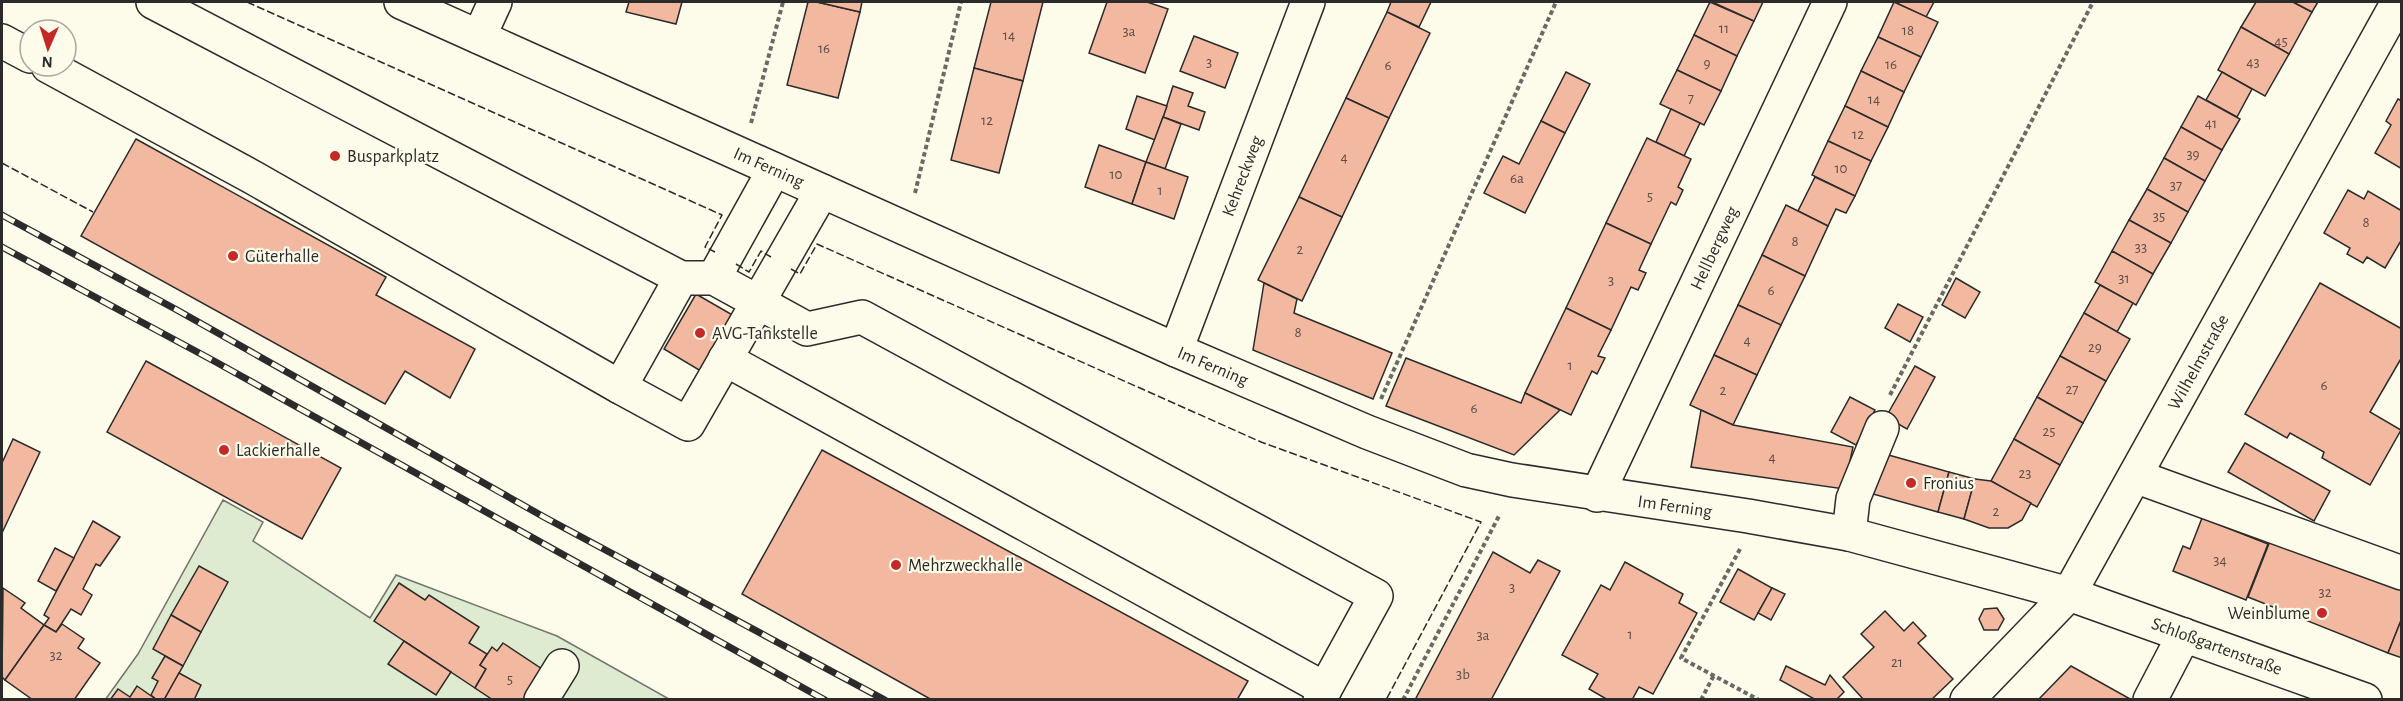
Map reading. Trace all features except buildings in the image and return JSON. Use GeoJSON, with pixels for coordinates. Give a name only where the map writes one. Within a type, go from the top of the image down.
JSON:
{"type":"FeatureCollection","features":[{"type":"Feature","properties":{"kind":"street"},"geometry":{"type":"LineString","coordinates":[[153,2],[681,278],[714,278],[807,329],[862,317],[1376,596],[1322,694],[725,359]]}},
{"type":"Feature","properties":{"kind":"street","name":"Im Ferning"},"geometry":{"type":"LineString","coordinates":[[400,2],[1176,350],[1367,432],[1466,470],[1597,495],[1748,516],[1849,534],[2069,594]]}},
{"type":"Feature","properties":{"kind":"street"},"geometry":{"type":"LineString","coordinates":[[479,36],[495,2]]}},
{"type":"Feature","properties":{"kind":"street","name":"Kehreckweg"},"geometry":{"type":"LineString","coordinates":[[1176,350],[1308,2]]}},
{"type":"Feature","properties":{"kind":"street","name":"Hellbergweg"},"geometry":{"type":"LineString","coordinates":[[1597,495],[1830,2]]}},
{"type":"Feature","properties":{"kind":"street","name":"Wilhelmstraße"},"geometry":{"type":"LineString","coordinates":[[1967,699],[2069,594],[2398,2]]}},
{"type":"Feature","properties":{"kind":"street"},"geometry":{"type":"LineString","coordinates":[[2,40],[18,49]]}},
{"type":"Feature","properties":{"kind":"street"},"geometry":{"type":"LineString","coordinates":[[70,78],[254,178],[688,424],[822,191]]}},
{"type":"Feature","properties":{"kind":"street"},"geometry":{"type":"LineString","coordinates":[[714,278],[774,170]]}},
{"type":"Feature","properties":{"kind":"street"},"geometry":{"type":"LineString","coordinates":[[620,387],[681,278]]}},
{"type":"Feature","properties":{"kind":"street"},"geometry":{"type":"LineString","coordinates":[[1849,534],[1853,500],[1882,428]]}},
{"type":"Feature","properties":{"kind":"street"},"geometry":{"type":"LineString","coordinates":[[2134,476],[2402,573]]}},
{"type":"Feature","properties":{"kind":"street","name":"Schloßgartenstraße"},"geometry":{"type":"LineString","coordinates":[[2069,594],[2365,699]]}},
{"type":"Feature","properties":{"kind":"street"},"geometry":{"type":"LineString","coordinates":[[2151,699],[2184,635]]}},
{"type":"Feature","properties":{"kind":"street"},"geometry":{"type":"LineString","coordinates":[[541,699],[562,666]]}},
{"type":"Feature","properties":{"kind":"path"},"geometry":{"type":"LineString","coordinates":[[742,155],[783,2]]}},
{"type":"Feature","properties":{"kind":"path"},"geometry":{"type":"LineString","coordinates":[[906,229],[961,2]]}},
{"type":"Feature","properties":{"kind":"path"},"geometry":{"type":"LineString","coordinates":[[1367,432],[1556,2]]}},
{"type":"Feature","properties":{"kind":"path"},"geometry":{"type":"LineString","coordinates":[[1882,428],[1879,416],[2093,2]]}},
{"type":"Feature","properties":{"kind":"path"},"geometry":{"type":"LineString","coordinates":[[1403,699],[1506,502],[1512,480]]}},
{"type":"Feature","properties":{"kind":"path"},"geometry":{"type":"LineString","coordinates":[[1748,516],[1742,547],[1681,658],[1759,699]]}},
{"type":"Feature","properties":{"kind":"path"},"geometry":{"type":"LineString","coordinates":[[1701,699],[1714,675]]}},
{"type":"Feature","properties":{"kind":"green space"},"geometry":{"type":"Polygon","coordinates":[[[223,500],[263,522],[253,541],[370,618],[396,575],[557,636],[669,699],[105,700],[138,654],[223,500]]]}},
{"type":"Feature","properties":{"kind":"railway"},"geometry":{"type":"LineString","coordinates":[[2,215],[177,310],[544,517],[885,700]]}},
{"type":"Feature","properties":{"kind":"railway"},"geometry":{"type":"LineString","coordinates":[[2,247],[214,361],[825,700]]}},
{"type":"Feature","properties":{"kind":"fence"},"geometry":{"type":"LineString","coordinates":[[247,2],[722,215],[705,247],[715,252]]}},
{"type":"Feature","properties":{"kind":"fence"},"geometry":{"type":"LineString","coordinates":[[2,163],[93,212]]}},
{"type":"Feature","properties":{"kind":"fence"},"geometry":{"type":"LineString","coordinates":[[791,269],[800,274],[817,244],[1261,442],[1481,522],[1386,700]]}},
{"type":"Feature","properties":{"kind":"fence"},"geometry":{"type":"LineString","coordinates":[[736,264],[749,272],[761,251],[771,257]]}},
{"type":"Feature","properties":{"kind":"place","name":"Busparkplatz"},"geometry":{"type":"Point","coordinates":[335,156]}},
{"type":"Feature","properties":{"kind":"place","name":"Güterhalle"},"geometry":{"type":"Point","coordinates":[233,256]}},
{"type":"Feature","properties":{"kind":"place","name":"AVG-Tankstelle"},"geometry":{"type":"Point","coordinates":[700,333]}},
{"type":"Feature","properties":{"kind":"place","name":"Lackierhalle"},"geometry":{"type":"Point","coordinates":[224,450]}},
{"type":"Feature","properties":{"kind":"place","name":"Fronius"},"geometry":{"type":"Point","coordinates":[1911,483]}},
{"type":"Feature","properties":{"kind":"place","name":"Mehrzweckhalle"},"geometry":{"type":"Point","coordinates":[896,565]}},
{"type":"Feature","properties":{"kind":"place","name":"Weinblume"},"geometry":{"type":"Point","coordinates":[2322,613]}}]}
